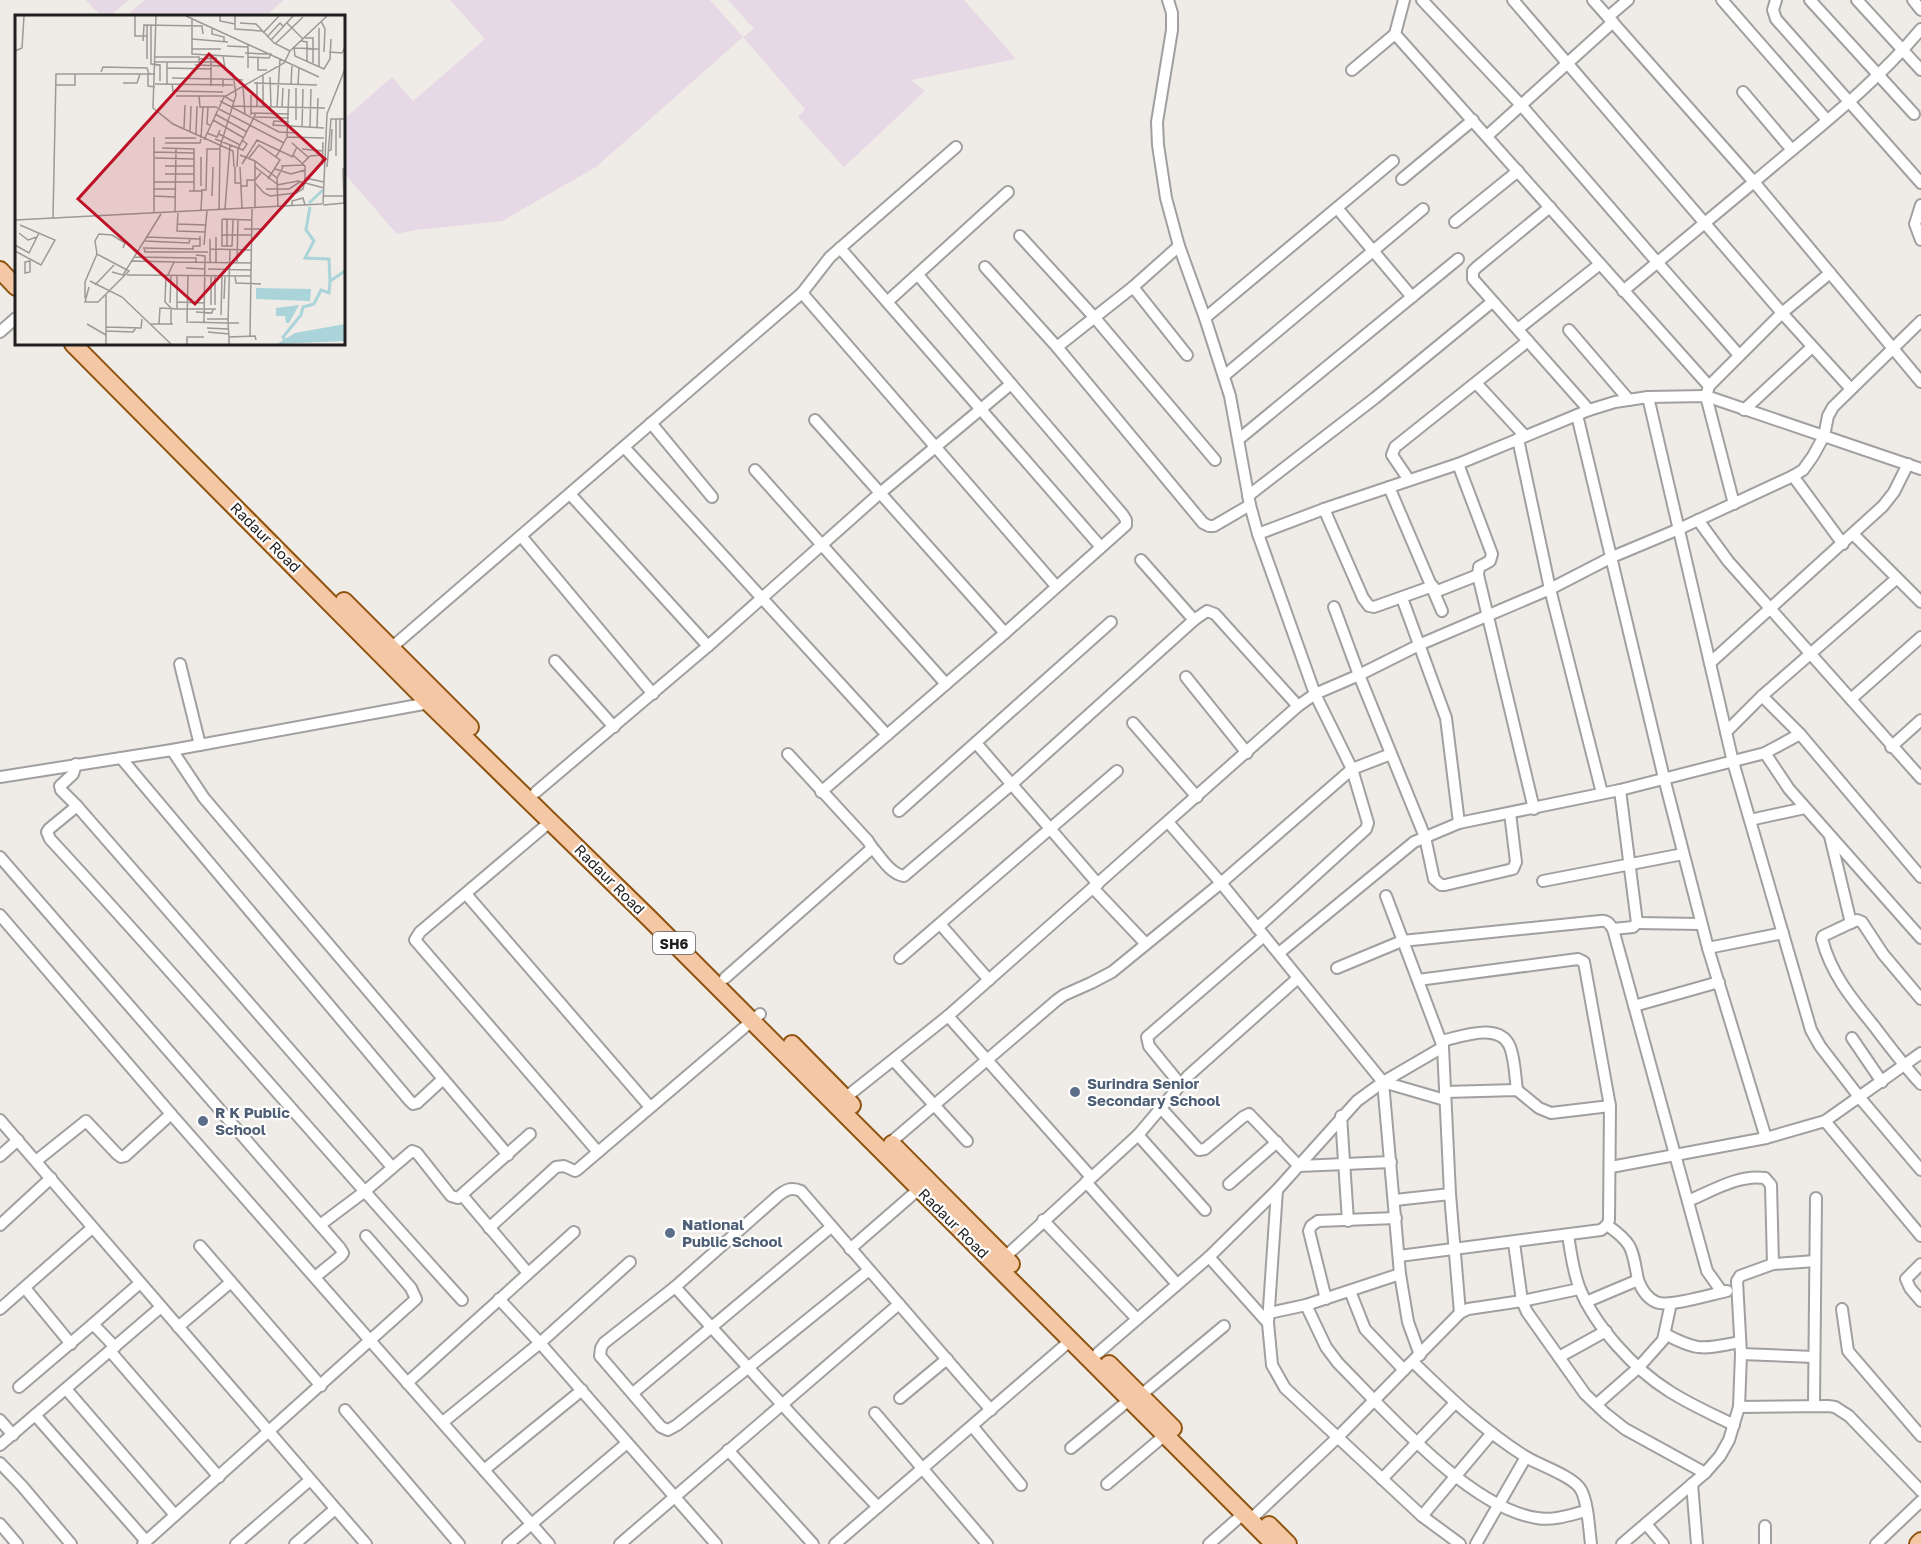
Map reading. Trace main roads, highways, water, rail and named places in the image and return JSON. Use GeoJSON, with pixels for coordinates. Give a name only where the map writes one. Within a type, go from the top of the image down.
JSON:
{"type":"FeatureCollection","features":[{"type":"Feature","properties":{"kind":"main road"},"geometry":{"type":"LineString","coordinates":[[0,258],[15,274]]}},
{"type":"Feature","properties":{"kind":"main road"},"geometry":{"type":"LineString","coordinates":[[0,270],[15,286]]}},
{"type":"Feature","properties":{"kind":"main road","name":"Radaur Road"},"geometry":{"type":"LineString","coordinates":[[74,345],[429,704],[756,1017],[891,1142],[1098,1353],[1165,1435],[1250,1516],[1288,1544]]}},
{"type":"Feature","properties":{"kind":"main road","name":"Radaur Road"},"geometry":{"type":"LineString","coordinates":[[88,345],[598,856],[724,978],[756,1017],[919,1189],[1071,1340],[1135,1397],[1274,1544]]}},
{"type":"Feature","properties":{"kind":"main road"},"geometry":{"type":"LineString","coordinates":[[1917,1544],[1921,1541]]}},
{"type":"Feature","properties":{"kind":"place","name":"Surindra Senior Secondary School"},"geometry":{"type":"Point","coordinates":[1075,1092]}},
{"type":"Feature","properties":{"kind":"place","name":"R K Public School"},"geometry":{"type":"Point","coordinates":[203,1121]}},
{"type":"Feature","properties":{"kind":"place","name":"National Public School"},"geometry":{"type":"Point","coordinates":[670,1233]}}]}
